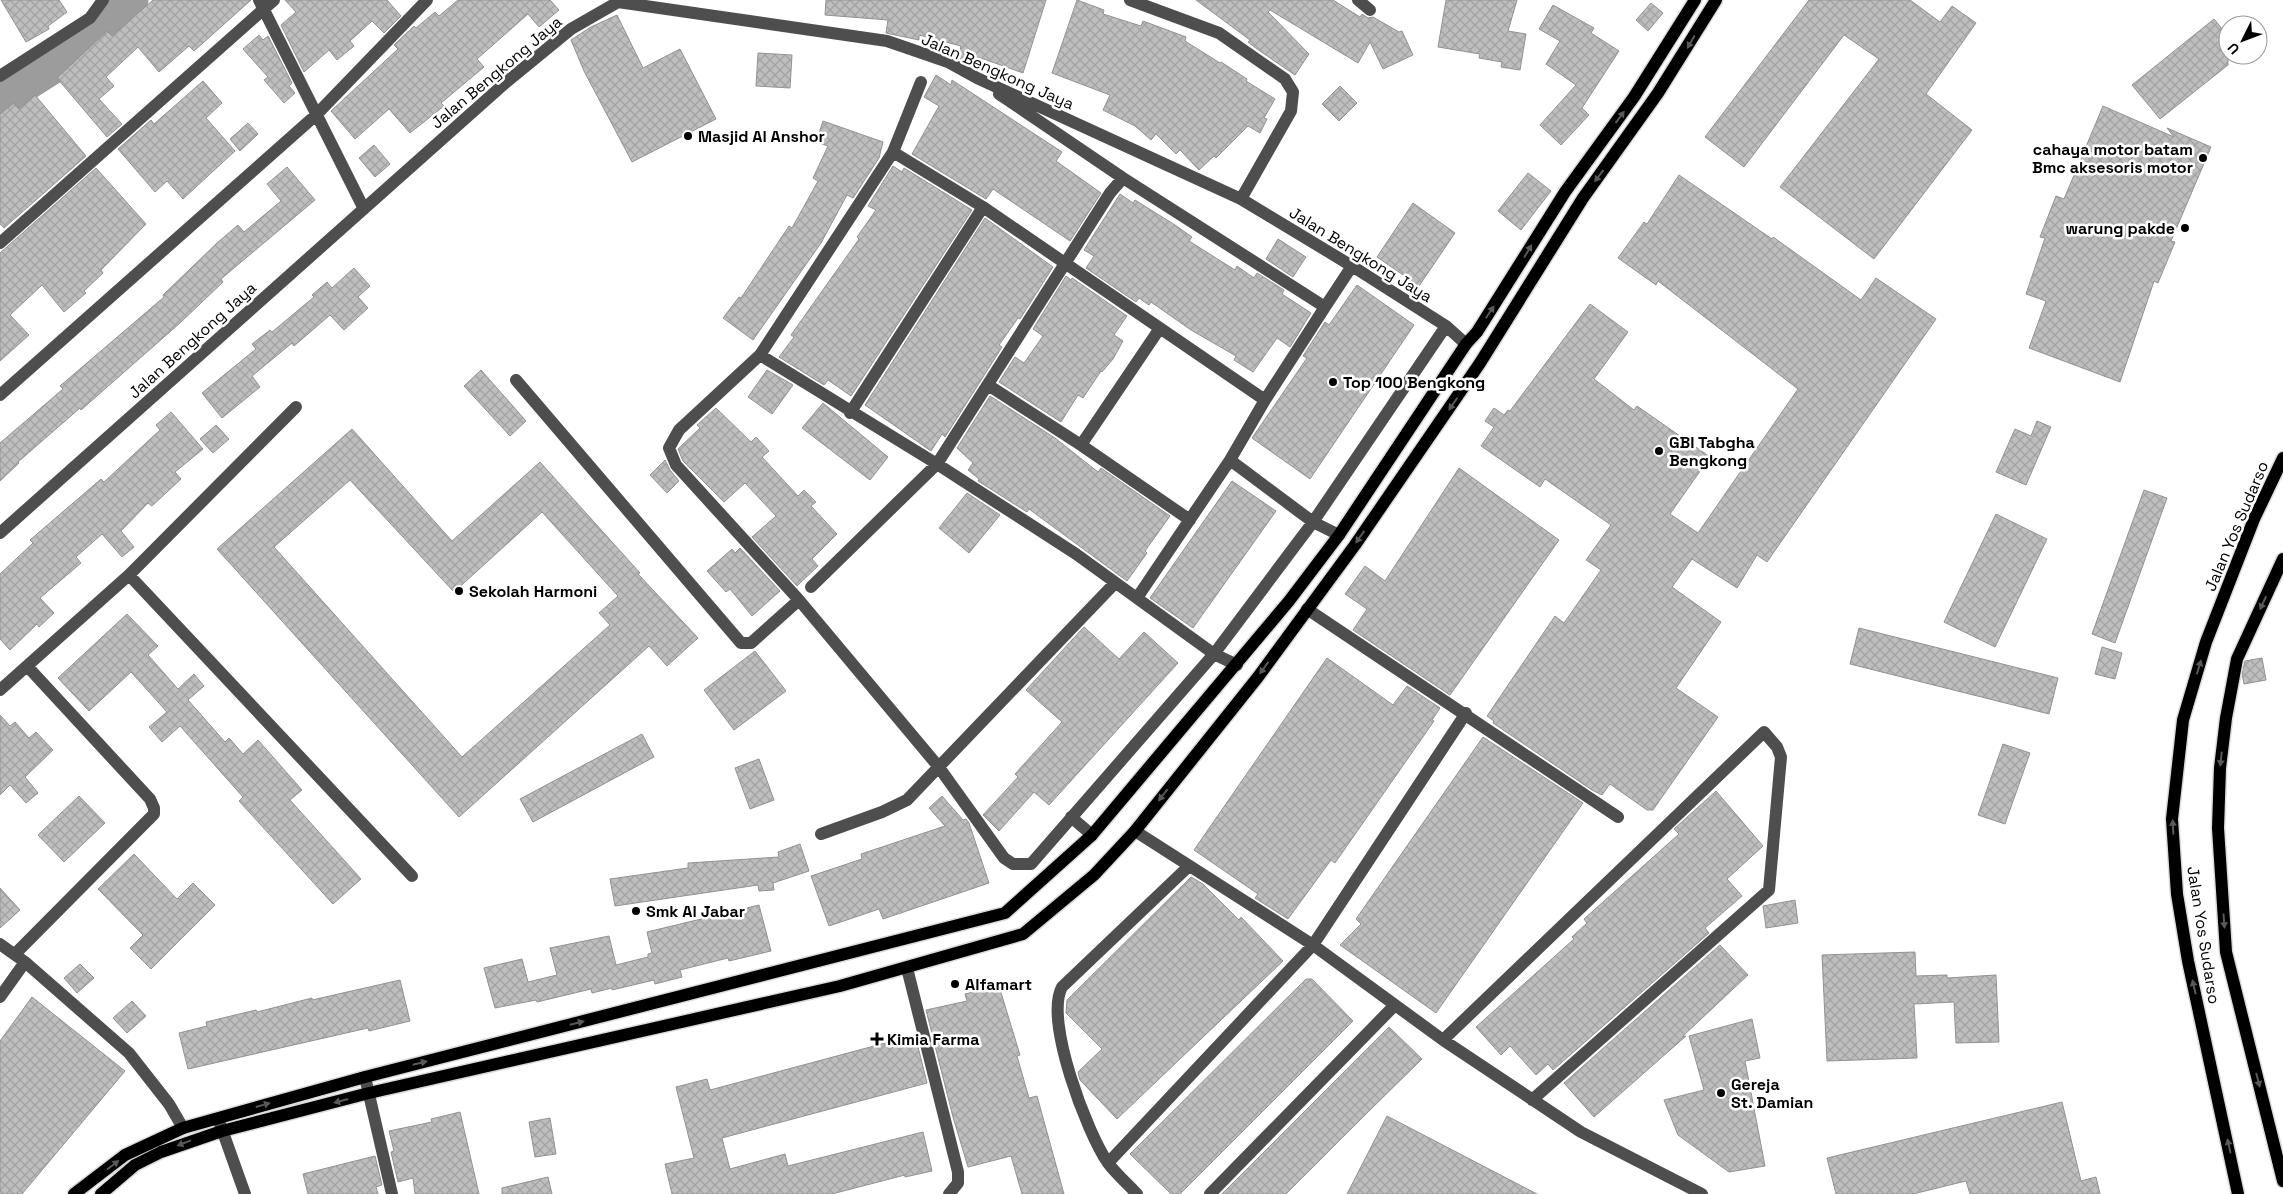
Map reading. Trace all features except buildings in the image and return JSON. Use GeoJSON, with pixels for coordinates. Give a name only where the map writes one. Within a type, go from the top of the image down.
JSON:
{"type":"FeatureCollection","features":[{"type":"Feature","properties":{"kind":"main road"},"geometry":{"type":"LineString","coordinates":[[101,1194],[135,1165],[220,1125],[365,1077],[1005,913],[1092,835],[1237,665],[1339,535],[1466,344],[1477,332],[1565,192],[1644,82],[1695,0]]}},
{"type":"Feature","properties":{"kind":"main road"},"geometry":{"type":"LineString","coordinates":[[74,1194],[125,1155],[184,1128],[220,1125],[369,1093],[831,988],[1023,934],[1094,875],[1135,831],[1258,677],[1356,545],[1480,363],[1583,198],[1658,93],[1716,0]]}},
{"type":"Feature","properties":{"kind":"main road"},"geometry":{"type":"LineString","coordinates":[[1644,82],[1658,93]]}},
{"type":"Feature","properties":{"kind":"main road","name":"Jalan Yos Sudarso"},"geometry":{"type":"LineString","coordinates":[[2238,1194],[2188,961],[2177,894],[2172,819],[2183,720],[2206,642],[2254,519],[2283,458]]}},
{"type":"Feature","properties":{"kind":"main road","name":"Jalan Yos Sudarso"},"geometry":{"type":"LineString","coordinates":[[2283,559],[2237,660],[2226,718],[2220,768],[2218,828],[2226,952],[2283,1181]]}},
{"type":"Feature","properties":{"kind":"street"},"geometry":{"type":"LineString","coordinates":[[0,76],[90,18],[103,0]]}},
{"type":"Feature","properties":{"kind":"street"},"geometry":{"type":"LineString","coordinates":[[0,395],[316,115],[427,0]]}},
{"type":"Feature","properties":{"kind":"street"},"geometry":{"type":"LineString","coordinates":[[1130,0],[1219,34],[1285,79],[1293,92],[1291,112],[1241,199]]}},
{"type":"Feature","properties":{"kind":"street"},"geometry":{"type":"LineString","coordinates":[[1358,0],[1370,10]]}},
{"type":"Feature","properties":{"kind":"street","name":"Jalan Bengkong Jaya"},"geometry":{"type":"LineString","coordinates":[[0,533],[497,90],[571,29],[617,1],[887,41],[948,62],[977,78],[1241,199],[1352,266],[1446,326],[1466,344]]}},
{"type":"Feature","properties":{"kind":"street"},"geometry":{"type":"LineString","coordinates":[[0,243],[266,3],[316,115],[364,209]]}},
{"type":"Feature","properties":{"kind":"street"},"geometry":{"type":"LineString","coordinates":[[977,78],[1123,178],[1325,307]]}},
{"type":"Feature","properties":{"kind":"street"},"geometry":{"type":"LineString","coordinates":[[921,82],[893,152],[760,355],[679,430],[669,448],[676,465],[799,600],[938,766],[1004,858],[1013,864],[1031,864],[1214,654],[1313,522],[1446,326]]}},
{"type":"Feature","properties":{"kind":"street"},"geometry":{"type":"LineString","coordinates":[[893,152],[983,207],[1265,400]]}},
{"type":"Feature","properties":{"kind":"street"},"geometry":{"type":"LineString","coordinates":[[812,587],[938,464],[1110,193],[1123,178]]}},
{"type":"Feature","properties":{"kind":"street"},"geometry":{"type":"LineString","coordinates":[[850,412],[983,207]]}},
{"type":"Feature","properties":{"kind":"street"},"geometry":{"type":"LineString","coordinates":[[1137,598],[1230,460],[1265,400],[1352,266]]}},
{"type":"Feature","properties":{"kind":"street"},"geometry":{"type":"LineString","coordinates":[[1081,445],[1160,328]]}},
{"type":"Feature","properties":{"kind":"street"},"geometry":{"type":"LineString","coordinates":[[760,355],[850,412],[938,464],[1076,554],[1214,654],[1237,665]]}},
{"type":"Feature","properties":{"kind":"street"},"geometry":{"type":"LineString","coordinates":[[516,380],[741,643],[751,643],[799,600]]}},
{"type":"Feature","properties":{"kind":"street"},"geometry":{"type":"LineString","coordinates":[[988,385],[1081,445],[1190,520]]}},
{"type":"Feature","properties":{"kind":"street"},"geometry":{"type":"LineString","coordinates":[[0,690],[129,575],[296,407]]}},
{"type":"Feature","properties":{"kind":"street"},"geometry":{"type":"LineString","coordinates":[[1230,460],[1313,522],[1339,535]]}},
{"type":"Feature","properties":{"kind":"street"},"geometry":{"type":"LineString","coordinates":[[129,575],[412,876]]}},
{"type":"Feature","properties":{"kind":"street"},"geometry":{"type":"LineString","coordinates":[[821,834],[882,812],[907,800],[1115,583]]}},
{"type":"Feature","properties":{"kind":"street"},"geometry":{"type":"LineString","coordinates":[[1308,609],[1466,713],[1618,817]]}},
{"type":"Feature","properties":{"kind":"street"},"geometry":{"type":"LineString","coordinates":[[15,954],[154,814],[154,808],[150,799],[27,666]]}},
{"type":"Feature","properties":{"kind":"street"},"geometry":{"type":"LineString","coordinates":[[1108,1163],[1313,945],[1466,713]]}},
{"type":"Feature","properties":{"kind":"street"},"geometry":{"type":"LineString","coordinates":[[1443,1040],[1764,732],[1777,747],[1781,757],[1769,890],[1532,1100]]}},
{"type":"Feature","properties":{"kind":"street"},"geometry":{"type":"LineString","coordinates":[[1072,817],[1092,835]]}},
{"type":"Feature","properties":{"kind":"street"},"geometry":{"type":"LineString","coordinates":[[1135,831],[1313,945],[1443,1040],[1580,1132],[1702,1194]]}},
{"type":"Feature","properties":{"kind":"street"},"geometry":{"type":"LineString","coordinates":[[1137,1194],[1108,1163],[1082,1110],[1062,1050],[1057,996],[1062,987],[1189,866]]}},
{"type":"Feature","properties":{"kind":"street"},"geometry":{"type":"LineString","coordinates":[[0,944],[25,962],[129,1053],[144,1070],[184,1128]]}},
{"type":"Feature","properties":{"kind":"street"},"geometry":{"type":"LineString","coordinates":[[0,996],[25,962]]}},
{"type":"Feature","properties":{"kind":"street"},"geometry":{"type":"LineString","coordinates":[[907,968],[958,1172],[958,1183],[949,1194]]}},
{"type":"Feature","properties":{"kind":"street"},"geometry":{"type":"LineString","coordinates":[[1210,1194],[1395,1005]]}},
{"type":"Feature","properties":{"kind":"street"},"geometry":{"type":"LineString","coordinates":[[365,1077],[392,1194]]}},
{"type":"Feature","properties":{"kind":"street"},"geometry":{"type":"LineString","coordinates":[[220,1125],[245,1194]]}},
{"type":"Feature","properties":{"kind":"waterway"},"geometry":{"type":"LineString","coordinates":[[0,100],[58,63],[131,0]]}},
{"type":"Feature","properties":{"kind":"place","name":"Masjid Al Anshor"},"geometry":{"type":"Point","coordinates":[688,136]}},
{"type":"Feature","properties":{"kind":"place","name":"cahaya motor batam Bmc aksesoris motor"},"geometry":{"type":"Point","coordinates":[2203,158]}},
{"type":"Feature","properties":{"kind":"place","name":"warung pakde"},"geometry":{"type":"Point","coordinates":[2185,228]}},
{"type":"Feature","properties":{"kind":"place","name":"Top 100 Bengkong"},"geometry":{"type":"Point","coordinates":[1333,382]}},
{"type":"Feature","properties":{"kind":"place","name":"GBI Tabgha Bengkong"},"geometry":{"type":"Point","coordinates":[1659,451]}},
{"type":"Feature","properties":{"kind":"place","name":"Sekolah Harmoni"},"geometry":{"type":"Point","coordinates":[459,591]}},
{"type":"Feature","properties":{"kind":"place","name":"Smk Al Jabar"},"geometry":{"type":"Point","coordinates":[636,911]}},
{"type":"Feature","properties":{"kind":"place","name":"Alfamart"},"geometry":{"type":"Point","coordinates":[955,984]}},
{"type":"Feature","properties":{"kind":"place","name":"Kimia Farma"},"geometry":{"type":"Point","coordinates":[877,1039]}},
{"type":"Feature","properties":{"kind":"place","name":"Gereja St. Damian"},"geometry":{"type":"Point","coordinates":[1721,1093]}}]}
